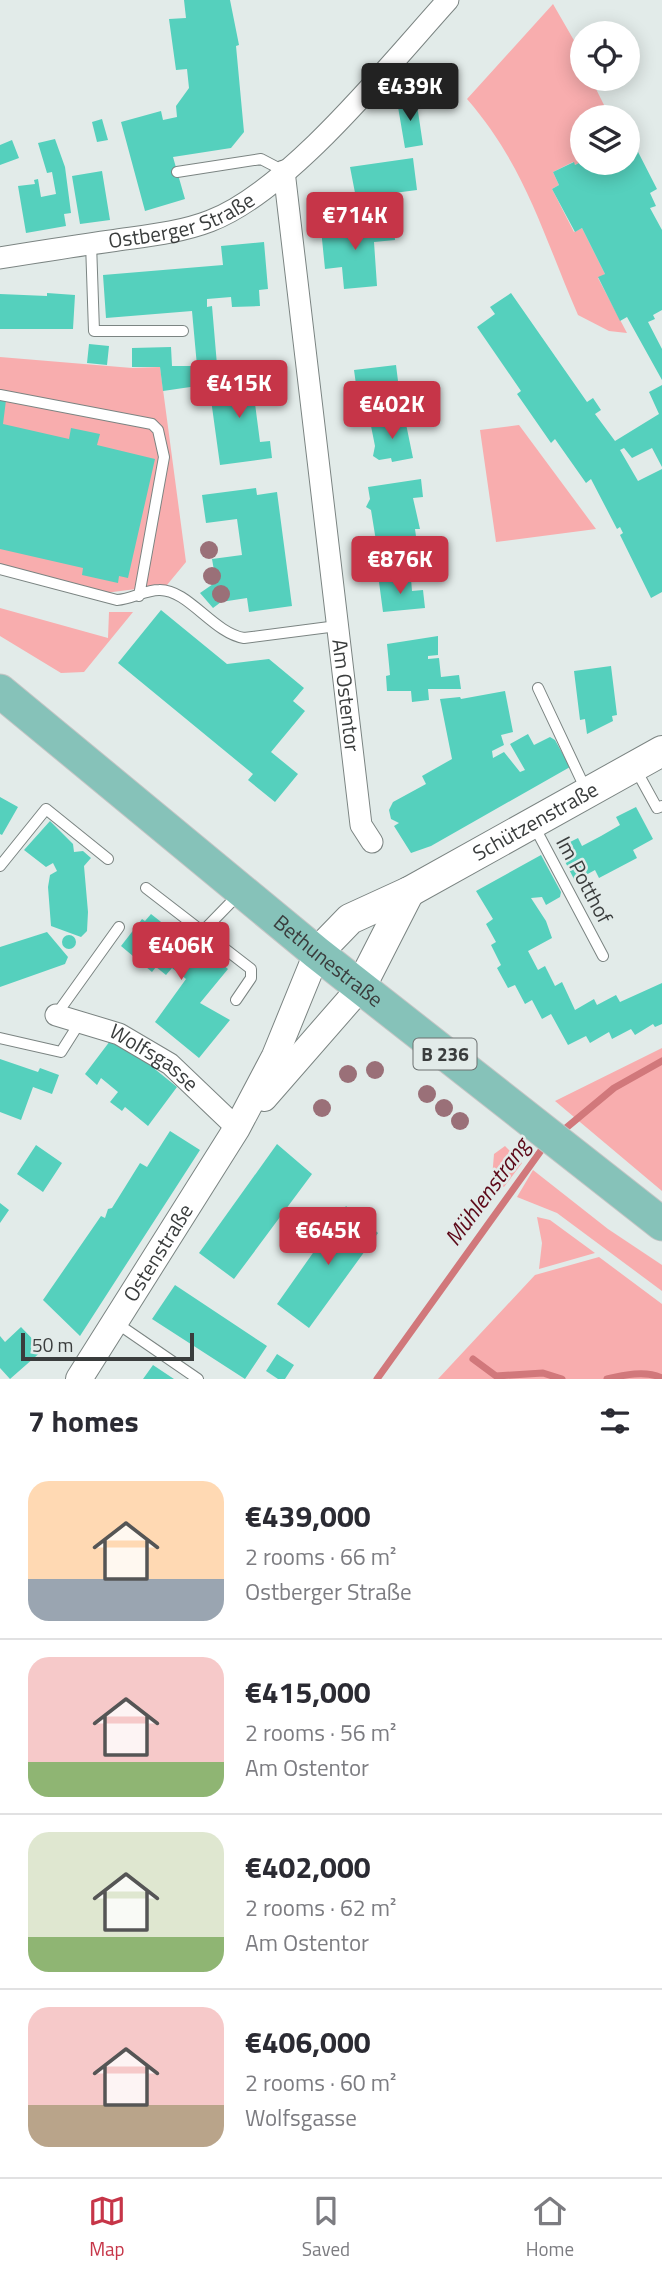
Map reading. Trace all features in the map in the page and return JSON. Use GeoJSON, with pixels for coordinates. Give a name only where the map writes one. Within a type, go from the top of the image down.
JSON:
{"type":"FeatureCollection","features":[{"type":"Feature","properties":{"kind":"main road","name":"Bethunestraße"},"geometry":{"type":"LineString","coordinates":[[0,691],[360,988],[662,1224]]}},
{"type":"Feature","properties":{"kind":"main road","name":"Schützenstraße"},"geometry":{"type":"LineString","coordinates":[[317,953],[350,919],[409,892],[586,790],[662,751]]}},
{"type":"Feature","properties":{"kind":"main road"},"geometry":{"type":"LineString","coordinates":[[360,988],[409,892]]}},
{"type":"Feature","properties":{"kind":"street","name":"Ostberger Straße"},"geometry":{"type":"LineString","coordinates":[[0,258],[176,231],[210,221],[258,193],[320,138],[447,0]]}},
{"type":"Feature","properties":{"kind":"street","name":"Am Ostentor"},"geometry":{"type":"LineString","coordinates":[[284,171],[361,825],[373,842]]}},
{"type":"Feature","properties":{"kind":"street","name":"Ostenstraße"},"geometry":{"type":"LineString","coordinates":[[79,1379],[237,1128],[275,1056],[317,953]]}},
{"type":"Feature","properties":{"kind":"street","name":"Ostenstraße"},"geometry":{"type":"LineString","coordinates":[[237,1128],[360,988]]}},
{"type":"Feature","properties":{"kind":"street","name":"Wolfsgasse"},"geometry":{"type":"LineString","coordinates":[[57,1015],[119,1034],[170,1064],[237,1128]]}},
{"type":"Feature","properties":{"kind":"lane"},"geometry":{"type":"LineString","coordinates":[[177,172],[261,159],[284,171]]}},
{"type":"Feature","properties":{"kind":"lane"},"geometry":{"type":"LineString","coordinates":[[91,243],[94,331],[183,331]]}},
{"type":"Feature","properties":{"kind":"lane"},"geometry":{"type":"LineString","coordinates":[[0,395],[152,424],[158,430],[164,457],[139,596]]}},
{"type":"Feature","properties":{"kind":"lane"},"geometry":{"type":"LineString","coordinates":[[0,569],[117,600],[161,590],[174,593],[232,636],[244,638],[337,626]]}},
{"type":"Feature","properties":{"kind":"lane"},"geometry":{"type":"LineString","coordinates":[[538,688],[586,790]]}},
{"type":"Feature","properties":{"kind":"lane"},"geometry":{"type":"LineString","coordinates":[[634,765],[657,808],[662,806]]}},
{"type":"Feature","properties":{"kind":"lane"},"geometry":{"type":"LineString","coordinates":[[0,866],[46,809],[108,859]]}},
{"type":"Feature","properties":{"kind":"lane","name":"Im Potthof"},"geometry":{"type":"LineString","coordinates":[[531,822],[603,956]]}},
{"type":"Feature","properties":{"kind":"lane"},"geometry":{"type":"LineString","coordinates":[[146,888],[250,969],[251,978],[236,1000]]}},
{"type":"Feature","properties":{"kind":"lane"},"geometry":{"type":"LineString","coordinates":[[202,932],[242,891]]}},
{"type":"Feature","properties":{"kind":"lane"},"geometry":{"type":"LineString","coordinates":[[57,1015],[119,928]]}},
{"type":"Feature","properties":{"kind":"lane"},"geometry":{"type":"LineString","coordinates":[[0,1038],[61,1052],[80,1022]]}},
{"type":"Feature","properties":{"kind":"lane"},"geometry":{"type":"LineString","coordinates":[[115,1322],[198,1379]]}},
{"type":"Feature","properties":{"kind":"shaded area"},"geometry":{"type":"Polygon","coordinates":[[[553,4],[570,33],[570,91],[597,91],[604,105],[570,105],[570,164],[553,172],[559,185],[552,189],[574,232],[582,228],[605,274],[598,278],[627,333],[609,331],[578,315],[519,176],[504,150],[467,99],[553,4]]]}},
{"type":"Feature","properties":{"kind":"shaded area"},"geometry":{"type":"Polygon","coordinates":[[[0,357],[132,368],[160,367],[186,562],[167,585],[105,593],[0,566],[0,357]]]}},
{"type":"Feature","properties":{"kind":"shaded area"},"geometry":{"type":"Polygon","coordinates":[[[519,425],[596,529],[496,542],[480,430],[519,425]]]}},
{"type":"Feature","properties":{"kind":"shaded area"},"geometry":{"type":"Polygon","coordinates":[[[0,608],[108,638],[109,612],[133,612],[84,672],[61,673],[0,636],[0,608]]]}},
{"type":"Feature","properties":{"kind":"shaded area"},"geometry":{"type":"Polygon","coordinates":[[[662,1048],[662,1191],[555,1101],[662,1048]]]}},
{"type":"Feature","properties":{"kind":"shaded area"},"geometry":{"type":"Polygon","coordinates":[[[505,1146],[522,1163],[504,1187],[492,1178],[494,1154],[505,1146]]]}},
{"type":"Feature","properties":{"kind":"shaded area"},"geometry":{"type":"Polygon","coordinates":[[[533,1170],[608,1229],[662,1265],[662,1291],[557,1213],[517,1197],[533,1170]]]}},
{"type":"Feature","properties":{"kind":"shaded area"},"geometry":{"type":"Polygon","coordinates":[[[537,1217],[550,1220],[595,1253],[539,1269],[542,1243],[537,1217]]]}},
{"type":"Feature","properties":{"kind":"shaded area"},"geometry":{"type":"Polygon","coordinates":[[[599,1257],[662,1304],[662,1379],[438,1379],[535,1275],[599,1257]]]}},
{"type":"Feature","properties":{"kind":"building"},"geometry":{"type":"Polygon","coordinates":[[[184,0],[230,0],[239,45],[236,46],[244,132],[231,148],[173,157],[185,199],[145,211],[121,122],[161,111],[163,120],[177,117],[176,106],[189,88],[187,69],[176,70],[169,19],[186,18],[184,0]]]}},
{"type":"Feature","properties":{"kind":"building"},"geometry":{"type":"Polygon","coordinates":[[[416,98],[423,145],[405,148],[397,101],[416,98]]]}},
{"type":"Feature","properties":{"kind":"building"},"geometry":{"type":"Polygon","coordinates":[[[102,119],[108,140],[97,142],[92,122],[102,119]]]}},
{"type":"Feature","properties":{"kind":"building"},"geometry":{"type":"Polygon","coordinates":[[[55,139],[65,167],[71,213],[64,214],[66,226],[26,233],[18,186],[35,184],[34,180],[38,179],[41,197],[56,194],[52,172],[47,173],[38,143],[55,139]]]}},
{"type":"Feature","properties":{"kind":"building"},"geometry":{"type":"Polygon","coordinates":[[[12,140],[19,158],[0,165],[0,145],[12,140]]]}},
{"type":"Feature","properties":{"kind":"building"},"geometry":{"type":"Polygon","coordinates":[[[640,156],[657,189],[650,193],[656,206],[650,208],[662,230],[662,310],[653,315],[655,319],[648,322],[662,349],[662,380],[627,317],[620,321],[598,277],[605,274],[582,228],[575,232],[552,189],[559,185],[553,172],[570,164],[570,175],[640,175],[640,156]]]}},
{"type":"Feature","properties":{"kind":"building"},"geometry":{"type":"Polygon","coordinates":[[[413,158],[417,190],[356,198],[350,167],[413,158]]]}},
{"type":"Feature","properties":{"kind":"building"},"geometry":{"type":"Polygon","coordinates":[[[102,171],[110,220],[80,224],[72,176],[102,171]]]}},
{"type":"Feature","properties":{"kind":"building"},"geometry":{"type":"Polygon","coordinates":[[[394,224],[395,240],[374,242],[377,286],[344,289],[342,267],[325,269],[321,229],[394,224]]]}},
{"type":"Feature","properties":{"kind":"building"},"geometry":{"type":"Polygon","coordinates":[[[264,242],[268,289],[259,290],[260,306],[232,307],[231,297],[207,299],[207,307],[212,306],[217,365],[202,365],[204,385],[163,391],[160,367],[132,367],[132,348],[171,347],[172,366],[197,366],[192,311],[106,318],[103,275],[223,265],[221,246],[264,242]]]}},
{"type":"Feature","properties":{"kind":"building"},"geometry":{"type":"Polygon","coordinates":[[[47,293],[75,295],[73,329],[0,329],[0,294],[47,296],[47,293]]]}},
{"type":"Feature","properties":{"kind":"building"},"geometry":{"type":"Polygon","coordinates":[[[511,293],[587,402],[593,398],[601,410],[595,414],[615,441],[659,414],[649,392],[662,385],[662,467],[652,448],[632,458],[624,448],[620,450],[638,481],[662,469],[662,592],[651,598],[620,535],[623,533],[620,527],[617,529],[591,479],[586,483],[555,439],[551,443],[517,394],[521,391],[477,327],[495,314],[490,307],[511,293]]]}},
{"type":"Feature","properties":{"kind":"building"},"geometry":{"type":"Polygon","coordinates":[[[89,344],[109,346],[107,365],[87,363],[89,344]]]}},
{"type":"Feature","properties":{"kind":"building"},"geometry":{"type":"Polygon","coordinates":[[[396,365],[398,381],[393,382],[396,402],[359,406],[354,370],[396,365]]]}},
{"type":"Feature","properties":{"kind":"building"},"geometry":{"type":"Polygon","coordinates":[[[266,372],[269,395],[254,396],[260,442],[270,441],[272,458],[220,465],[209,385],[252,379],[251,374],[266,372]]]}},
{"type":"Feature","properties":{"kind":"building"},"geometry":{"type":"Polygon","coordinates":[[[0,399],[6,400],[3,424],[69,439],[71,428],[100,434],[97,445],[155,459],[128,578],[119,576],[118,583],[82,575],[83,568],[0,549],[0,399]]]}},
{"type":"Feature","properties":{"kind":"building"},"geometry":{"type":"Polygon","coordinates":[[[405,419],[413,458],[392,462],[391,458],[379,460],[373,456],[375,446],[371,426],[405,419]]]}},
{"type":"Feature","properties":{"kind":"building"},"geometry":{"type":"Polygon","coordinates":[[[421,479],[423,497],[413,498],[420,529],[415,529],[418,551],[378,557],[373,548],[376,541],[371,510],[366,507],[370,499],[368,487],[421,479]]]}},
{"type":"Feature","properties":{"kind":"building"},"geometry":{"type":"Polygon","coordinates":[[[256,488],[257,495],[277,492],[292,606],[249,612],[247,598],[221,602],[213,608],[200,593],[216,582],[212,559],[242,555],[237,519],[206,523],[202,495],[256,488]]]}},
{"type":"Feature","properties":{"kind":"building"},"geometry":{"type":"Polygon","coordinates":[[[411,579],[412,591],[423,590],[425,608],[383,612],[379,582],[411,579]]]}},
{"type":"Feature","properties":{"kind":"building"},"geometry":{"type":"Polygon","coordinates":[[[161,610],[227,664],[269,659],[304,688],[293,701],[305,711],[271,752],[298,774],[275,802],[248,780],[253,774],[118,663],[161,610]]]}},
{"type":"Feature","properties":{"kind":"building"},"geometry":{"type":"Polygon","coordinates":[[[438,636],[438,655],[428,656],[428,659],[439,658],[441,677],[459,675],[461,689],[428,689],[429,700],[412,702],[411,691],[387,691],[386,676],[390,675],[387,644],[438,636]]]}},
{"type":"Feature","properties":{"kind":"building"},"geometry":{"type":"Polygon","coordinates":[[[611,666],[617,715],[612,716],[613,721],[587,734],[585,719],[580,720],[574,671],[611,666]]]}},
{"type":"Feature","properties":{"kind":"building"},"geometry":{"type":"Polygon","coordinates":[[[505,691],[513,732],[501,735],[504,745],[492,751],[493,758],[504,752],[520,772],[525,770],[510,744],[528,734],[534,745],[550,737],[555,740],[570,767],[431,846],[411,853],[394,826],[399,823],[391,819],[389,810],[393,802],[426,784],[422,776],[452,759],[440,699],[461,699],[505,691]]]}},
{"type":"Feature","properties":{"kind":"building"},"geometry":{"type":"Polygon","coordinates":[[[0,797],[18,807],[2,835],[0,834],[0,797]]]}},
{"type":"Feature","properties":{"kind":"building"},"geometry":{"type":"Polygon","coordinates":[[[636,807],[653,839],[633,850],[637,858],[599,878],[595,870],[575,881],[558,848],[578,838],[582,846],[620,825],[616,817],[636,807]]]}},
{"type":"Feature","properties":{"kind":"building"},"geometry":{"type":"Polygon","coordinates":[[[50,821],[73,844],[74,852],[83,851],[91,858],[84,866],[88,912],[87,931],[81,937],[51,926],[48,887],[50,875],[57,871],[53,863],[46,867],[24,850],[50,821]]]}},
{"type":"Feature","properties":{"kind":"building"},"geometry":{"type":"Polygon","coordinates":[[[541,855],[561,892],[560,897],[546,905],[542,897],[531,898],[546,921],[552,938],[528,951],[538,970],[545,966],[555,986],[562,982],[575,1010],[594,999],[597,1005],[616,995],[620,1002],[662,983],[662,1024],[655,1027],[653,1024],[635,1035],[631,1029],[612,1039],[609,1032],[590,1043],[586,1036],[568,1045],[551,1014],[542,1019],[532,1000],[525,1004],[515,985],[508,988],[497,968],[501,965],[491,945],[496,942],[486,924],[493,919],[476,891],[541,855]]]}},
{"type":"Feature","properties":{"kind":"building"},"geometry":{"type":"Polygon","coordinates":[[[151,914],[170,929],[168,932],[176,939],[183,930],[195,939],[191,944],[201,953],[204,949],[228,969],[200,1003],[230,1020],[199,1058],[155,1022],[186,979],[172,968],[166,975],[156,967],[152,972],[121,946],[142,919],[145,921],[151,914]]]}},
{"type":"Feature","properties":{"kind":"building"},"geometry":{"type":"Polygon","coordinates":[[[47,932],[68,957],[65,964],[0,987],[0,947],[47,932]]]}},
{"type":"Feature","properties":{"kind":"building"},"geometry":{"type":"Polygon","coordinates":[[[69,935],[74,937],[74,947],[69,949],[64,947],[62,942],[64,937],[69,935]]]}},
{"type":"Feature","properties":{"kind":"building"},"geometry":{"type":"Polygon","coordinates":[[[110,1041],[130,1049],[177,1087],[148,1126],[125,1107],[122,1111],[110,1102],[118,1092],[101,1078],[97,1085],[85,1074],[110,1041]]]}},
{"type":"Feature","properties":{"kind":"building"},"geometry":{"type":"Polygon","coordinates":[[[0,1059],[38,1072],[40,1068],[59,1075],[52,1094],[33,1087],[21,1120],[0,1112],[0,1059]]]}},
{"type":"Feature","properties":{"kind":"building"},"geometry":{"type":"Polygon","coordinates":[[[170,1131],[200,1150],[80,1336],[43,1300],[101,1216],[105,1218],[108,1209],[112,1208],[140,1163],[147,1167],[170,1131]]]}},
{"type":"Feature","properties":{"kind":"building"},"geometry":{"type":"Polygon","coordinates":[[[277,1144],[312,1174],[234,1279],[199,1253],[277,1144]]]}},
{"type":"Feature","properties":{"kind":"building"},"geometry":{"type":"Polygon","coordinates":[[[36,1145],[62,1163],[43,1192],[17,1174],[36,1145]]]}},
{"type":"Feature","properties":{"kind":"building"},"geometry":{"type":"Polygon","coordinates":[[[0,1203],[9,1210],[0,1223],[0,1203]]]}},
{"type":"Feature","properties":{"kind":"building"},"geometry":{"type":"Polygon","coordinates":[[[346,1206],[378,1233],[309,1328],[277,1304],[346,1206]]]}},
{"type":"Feature","properties":{"kind":"building"},"geometry":{"type":"Polygon","coordinates":[[[175,1285],[267,1346],[245,1379],[152,1319],[175,1285]]]}},
{"type":"Feature","properties":{"kind":"building"},"geometry":{"type":"Polygon","coordinates":[[[21,1327],[43,1350],[10,1379],[0,1368],[0,1336],[5,1342],[21,1327]]]}},
{"type":"Feature","properties":{"kind":"building"},"geometry":{"type":"Polygon","coordinates":[[[277,1354],[294,1365],[285,1379],[278,1379],[266,1371],[277,1354]]]}},
{"type":"Feature","properties":{"kind":"building"},"geometry":{"type":"Polygon","coordinates":[[[153,1365],[174,1379],[143,1379],[153,1365]]]}},
{"type":"Feature","properties":{"kind":"waterway","name":"Mühlenstrang"},"geometry":{"type":"LineString","coordinates":[[560,1133],[614,1088],[662,1061]]}},
{"type":"Feature","properties":{"kind":"waterway","name":"Mühlenstrang"},"geometry":{"type":"LineString","coordinates":[[377,1379],[545,1145]]}},
{"type":"Feature","properties":{"kind":"waterway"},"geometry":{"type":"LineString","coordinates":[[473,1359],[496,1376],[543,1373],[562,1379]]}},
{"type":"Feature","properties":{"kind":"waterway"},"geometry":{"type":"LineString","coordinates":[[607,1379],[642,1374],[662,1378]]}}]}
